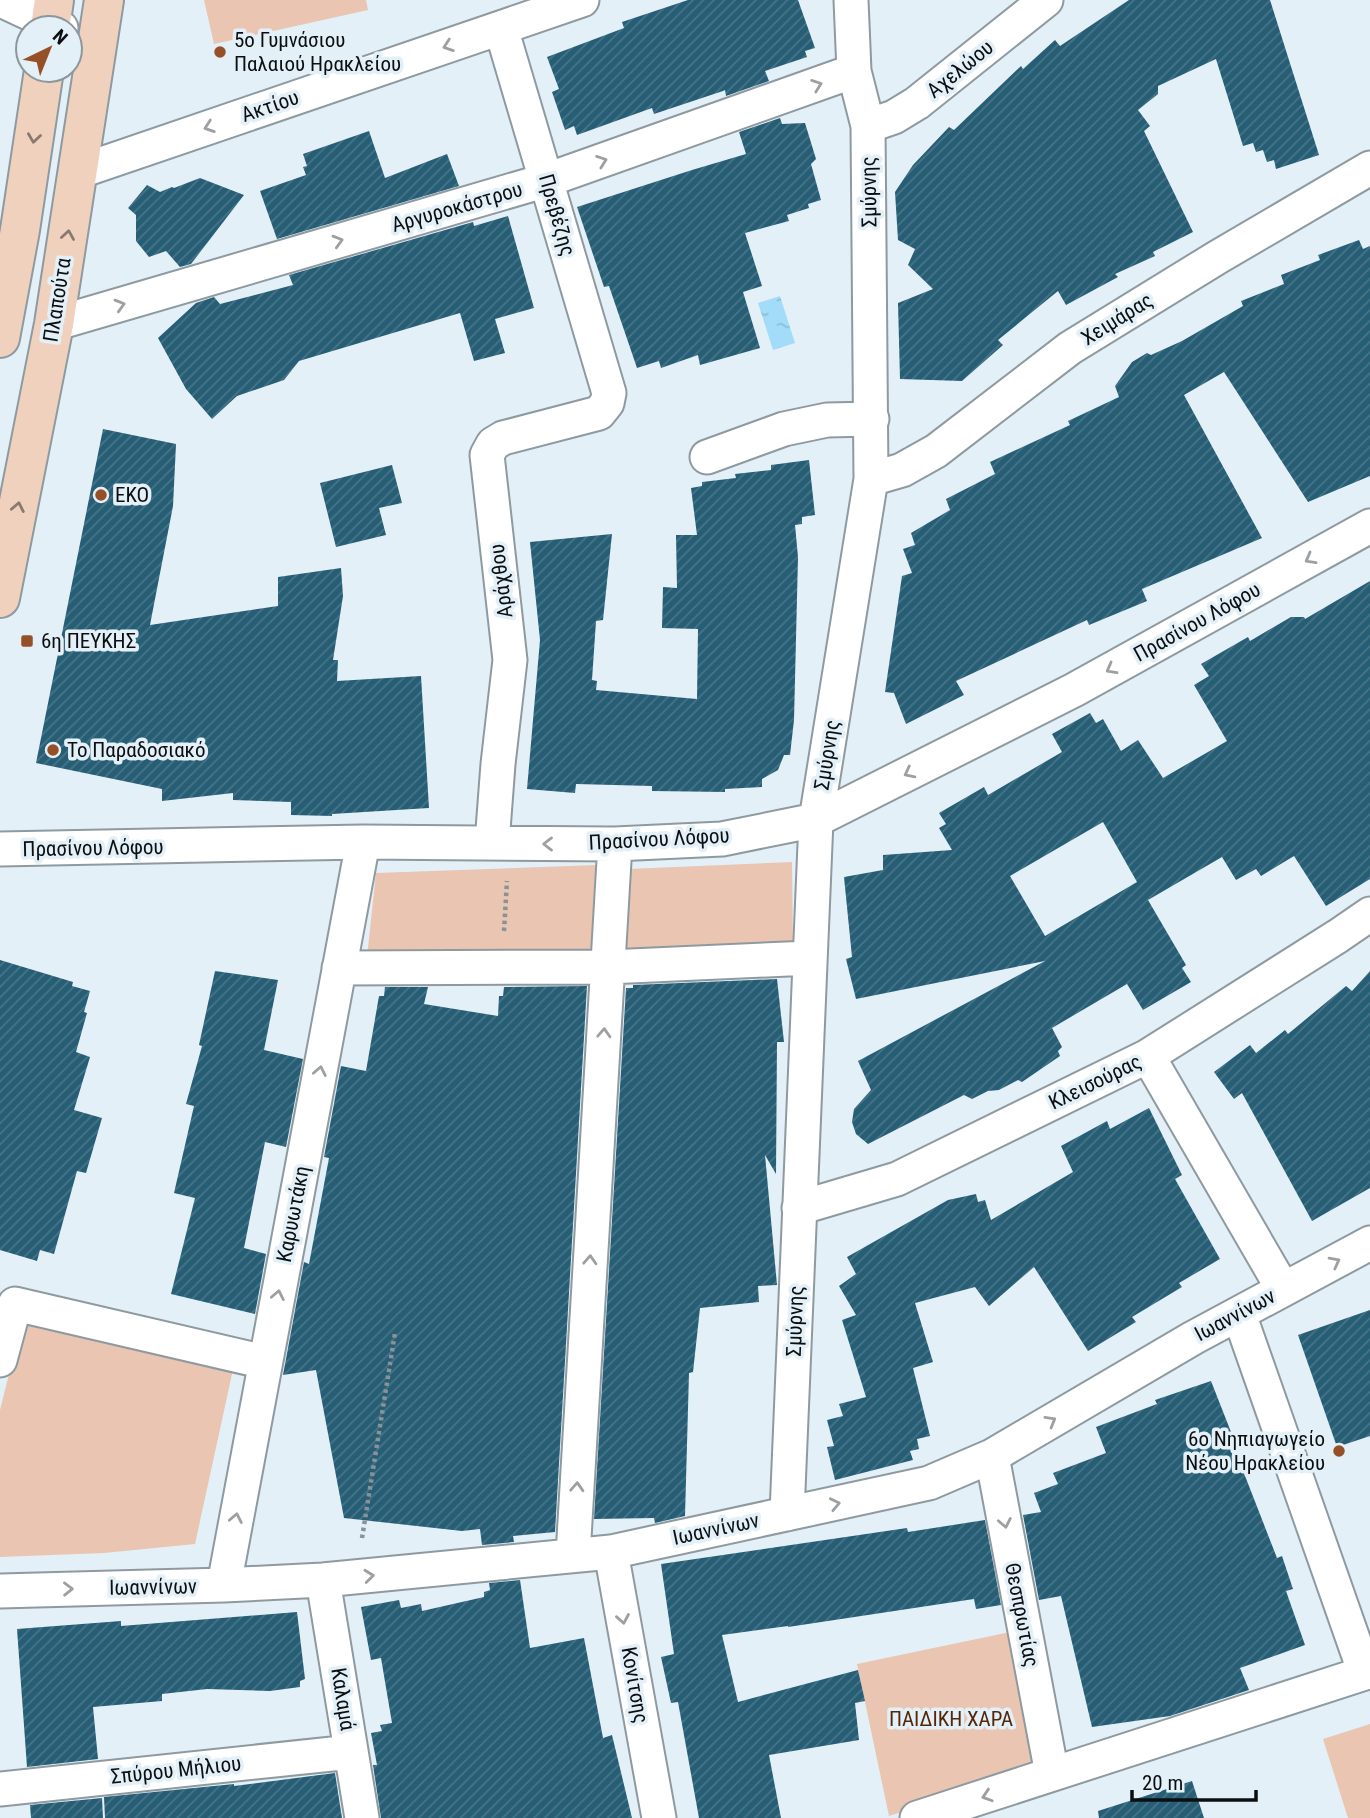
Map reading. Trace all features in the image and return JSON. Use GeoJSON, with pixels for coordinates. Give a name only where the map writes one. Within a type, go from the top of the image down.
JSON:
{"type":"FeatureCollection","features":[{"type":"Feature","properties":{"kind":"main road","name":"Πλαπούτα"},"geometry":{"type":"LineString","coordinates":[[83,14],[104,0]]}},
{"type":"Feature","properties":{"kind":"main road"},"geometry":{"type":"LineString","coordinates":[[0,338],[10,227],[41,84]]}},
{"type":"Feature","properties":{"kind":"main road","name":"Πλαπούτα"},"geometry":{"type":"LineString","coordinates":[[0,598],[54,324],[78,172],[69,84]]}},
{"type":"Feature","properties":{"kind":"street"},"geometry":{"type":"LineString","coordinates":[[1,0],[33,14]]}},
{"type":"Feature","properties":{"kind":"street","name":"Ακτίου"},"geometry":{"type":"LineString","coordinates":[[78,172],[582,0]]}},
{"type":"Feature","properties":{"kind":"street","name":"Σμύρνης"},"geometry":{"type":"LineString","coordinates":[[787,1514],[816,820],[871,480],[868,126],[854,71],[851,0]]}},
{"type":"Feature","properties":{"kind":"street","name":"Αχελώου"},"geometry":{"type":"LineString","coordinates":[[868,126],[894,117],[918,103],[1046,0]]}},
{"type":"Feature","properties":{"kind":"street","name":"Πρεβέζης"},"geometry":{"type":"LineString","coordinates":[[501,28],[610,393],[607,403]]}},
{"type":"Feature","properties":{"kind":"street","name":"Αργυροκάστρου"},"geometry":{"type":"LineString","coordinates":[[54,324],[547,180],[854,71]]}},
{"type":"Feature","properties":{"kind":"street","name":"Χειμάρας"},"geometry":{"type":"LineString","coordinates":[[871,480],[902,470],[936,451],[1070,348],[1370,168]]}},
{"type":"Feature","properties":{"kind":"street","name":"Αράχθου"},"geometry":{"type":"LineString","coordinates":[[500,843],[498,764],[510,660],[486,454],[493,444],[503,438],[599,413],[607,403]]}},
{"type":"Feature","properties":{"kind":"street"},"geometry":{"type":"LineString","coordinates":[[707,457],[784,429],[827,421],[872,419]]}},
{"type":"Feature","properties":{"kind":"street","name":"Πρασίνου Λόφου"},"geometry":{"type":"LineString","coordinates":[[0,849],[363,842],[615,844],[722,839],[816,820],[1074,690],[1370,526]]}},
{"type":"Feature","properties":{"kind":"street","name":"Καρυωτάκη"},"geometry":{"type":"LineString","coordinates":[[224,1585],[363,842]]}},
{"type":"Feature","properties":{"kind":"street"},"geometry":{"type":"LineString","coordinates":[[573,1555],[615,844]]}},
{"type":"Feature","properties":{"kind":"street","name":"Κλεισούρας"},"geometry":{"type":"LineString","coordinates":[[799,1208],[897,1179],[1148,1056],[1370,914]]}},
{"type":"Feature","properties":{"kind":"street"},"geometry":{"type":"LineString","coordinates":[[339,968],[608,967],[810,958]]}},
{"type":"Feature","properties":{"kind":"street"},"geometry":{"type":"LineString","coordinates":[[1148,1056],[1283,1289]]}},
{"type":"Feature","properties":{"kind":"street","name":"Ιωαννίνων"},"geometry":{"type":"LineString","coordinates":[[0,1591],[323,1580],[611,1552],[929,1483],[992,1456],[1194,1338],[1370,1243]]}},
{"type":"Feature","properties":{"kind":"street"},"geometry":{"type":"LineString","coordinates":[[0,1360],[15,1304],[265,1362]]}},
{"type":"Feature","properties":{"kind":"street"},"geometry":{"type":"LineString","coordinates":[[917,1818],[1365,1673],[1239,1314]]}},
{"type":"Feature","properties":{"kind":"street","name":"Θεσπρωτίας"},"geometry":{"type":"LineString","coordinates":[[992,1456],[1052,1774]]}},
{"type":"Feature","properties":{"kind":"street","name":"Κονίτσης"},"geometry":{"type":"LineString","coordinates":[[611,1552],[659,1818]]}},
{"type":"Feature","properties":{"kind":"street","name":"Καλαμά"},"geometry":{"type":"LineString","coordinates":[[323,1580],[362,1818]]}},
{"type":"Feature","properties":{"kind":"street","name":"Σπύρου Μήλιου"},"geometry":{"type":"LineString","coordinates":[[0,1789],[351,1752]]}},
{"type":"Feature","properties":{"kind":"path"},"geometry":{"type":"LineString","coordinates":[[500,843],[503,967]]}},
{"type":"Feature","properties":{"kind":"path"},"geometry":{"type":"LineString","coordinates":[[356,1577],[395,1333]]}},
{"type":"Feature","properties":{"kind":"green space"},"geometry":{"type":"Polygon","coordinates":[[[204,0],[366,0],[368,10],[214,44],[204,0]]]}},
{"type":"Feature","properties":{"kind":"green space"},"geometry":{"type":"Polygon","coordinates":[[[792,862],[793,946],[625,951],[628,869],[792,862]]]}},
{"type":"Feature","properties":{"kind":"green space"},"geometry":{"type":"Polygon","coordinates":[[[597,865],[594,952],[367,957],[376,873],[597,865]]]}},
{"type":"Feature","properties":{"kind":"green space"},"geometry":{"type":"Polygon","coordinates":[[[23,1318],[234,1365],[195,1544],[104,1553],[0,1557],[0,1410],[23,1318]]]}},
{"type":"Feature","properties":{"kind":"green space","name":"ΠΑΙΔΙΚΗ ΧΑΡΑ"},"geometry":{"type":"Polygon","coordinates":[[[1015,1631],[1043,1766],[889,1816],[857,1664],[1015,1631]]]}},
{"type":"Feature","properties":{"kind":"green space"},"geometry":{"type":"Polygon","coordinates":[[[1370,1724],[1370,1818],[1348,1818],[1323,1739],[1370,1724]]]}},
{"type":"Feature","properties":{"kind":"water"},"geometry":{"type":"Polygon","coordinates":[[[780,296],[795,343],[773,350],[758,303],[780,296]]]}},
{"type":"Feature","properties":{"kind":"building"},"geometry":{"type":"Polygon","coordinates":[[[688,0],[798,0],[815,48],[805,51],[807,57],[765,71],[769,81],[726,96],[725,90],[654,114],[652,108],[577,135],[574,126],[565,130],[552,92],[559,89],[547,57],[624,28],[622,22],[688,0]]]}},
{"type":"Feature","properties":{"kind":"building"},"geometry":{"type":"Polygon","coordinates":[[[1129,0],[1270,0],[1319,155],[1276,169],[1274,160],[1267,162],[1263,150],[1256,152],[1253,143],[1243,146],[1216,59],[1158,86],[1158,94],[1138,110],[1150,126],[1144,131],[1193,232],[1153,252],[1155,256],[1115,274],[1118,277],[1066,305],[1058,291],[998,340],[1003,345],[962,381],[900,379],[898,303],[933,289],[908,265],[915,249],[898,240],[895,192],[913,165],[949,127],[954,130],[1021,66],[1023,69],[1055,40],[1060,46],[1129,0]]]}},
{"type":"Feature","properties":{"kind":"building"},"geometry":{"type":"Polygon","coordinates":[[[780,118],[782,124],[805,123],[816,159],[811,164],[821,200],[808,204],[809,208],[787,215],[789,221],[745,233],[762,286],[743,292],[760,348],[700,365],[698,355],[661,368],[659,361],[637,368],[609,286],[604,287],[577,207],[746,154],[739,132],[780,118]]]}},
{"type":"Feature","properties":{"kind":"building"},"geometry":{"type":"Polygon","coordinates":[[[369,131],[385,178],[447,154],[459,186],[277,239],[260,191],[306,175],[303,167],[307,166],[303,154],[369,131]]]}},
{"type":"Feature","properties":{"kind":"building"},"geometry":{"type":"Polygon","coordinates":[[[200,178],[244,195],[191,264],[180,267],[166,251],[149,257],[136,241],[136,215],[128,208],[147,185],[160,192],[200,178]]]}},
{"type":"Feature","properties":{"kind":"building"},"geometry":{"type":"Polygon","coordinates":[[[508,216],[534,308],[495,319],[505,353],[474,361],[460,313],[299,361],[284,380],[237,396],[212,419],[186,389],[158,338],[196,303],[214,297],[220,304],[293,285],[289,275],[473,222],[474,226],[508,216]]]}},
{"type":"Feature","properties":{"kind":"building"},"geometry":{"type":"Polygon","coordinates":[[[1359,240],[1363,249],[1370,246],[1370,476],[1308,502],[1224,372],[1184,395],[1262,538],[1142,589],[1147,601],[1089,625],[1087,620],[956,681],[964,695],[906,724],[894,693],[885,692],[902,576],[912,573],[903,549],[915,545],[911,533],[950,510],[946,499],[995,474],[990,462],[1070,425],[1068,421],[1119,397],[1115,386],[1132,362],[1147,353],[1151,355],[1182,341],[1243,306],[1241,301],[1284,284],[1281,275],[1320,260],[1318,255],[1359,240]]]}},
{"type":"Feature","properties":{"kind":"building"},"geometry":{"type":"Polygon","coordinates":[[[103,429],[176,444],[173,506],[150,625],[278,606],[278,577],[341,568],[343,596],[333,660],[338,660],[337,681],[421,676],[429,808],[332,816],[291,815],[291,802],[233,800],[233,793],[162,801],[162,789],[36,763],[103,429]]]}},
{"type":"Feature","properties":{"kind":"building"},"geometry":{"type":"Polygon","coordinates":[[[809,460],[815,515],[802,517],[802,524],[795,525],[798,557],[794,720],[790,755],[784,755],[778,770],[762,779],[762,787],[725,789],[725,792],[652,791],[652,786],[576,784],[575,793],[527,789],[540,640],[530,542],[612,534],[603,620],[596,621],[592,680],[597,681],[596,690],[697,699],[698,629],[662,628],[663,587],[677,588],[676,535],[697,535],[691,488],[702,486],[702,482],[736,478],[735,474],[771,470],[771,465],[809,460]]]}},
{"type":"Feature","properties":{"kind":"building"},"geometry":{"type":"Polygon","coordinates":[[[392,465],[402,503],[379,508],[386,535],[336,547],[320,483],[392,465]]]}},
{"type":"Feature","properties":{"kind":"building"},"geometry":{"type":"Polygon","coordinates":[[[1370,581],[1370,879],[1326,906],[1294,856],[1261,876],[1256,869],[1236,880],[1222,857],[1148,900],[1186,965],[1182,968],[1191,982],[1143,1010],[1127,984],[1052,1028],[1062,1047],[1058,1051],[1060,1056],[1022,1082],[1018,1080],[972,1099],[964,1095],[868,1144],[856,1134],[852,1122],[854,1109],[871,1090],[858,1061],[1045,961],[856,999],[846,959],[852,957],[844,877],[883,870],[883,855],[952,850],[939,828],[946,824],[939,813],[984,787],[988,795],[1062,752],[1052,734],[1090,713],[1096,723],[1103,719],[1121,751],[1138,740],[1163,778],[1227,741],[1194,685],[1209,676],[1201,664],[1248,637],[1250,641],[1291,617],[1305,619],[1370,581]],[[1103,822],[1010,876],[1045,936],[1137,882],[1103,822]]]}},
{"type":"Feature","properties":{"kind":"building"},"geometry":{"type":"Polygon","coordinates":[[[0,960],[73,982],[72,986],[90,991],[76,1052],[90,1057],[74,1110],[102,1118],[86,1173],[77,1171],[54,1254],[40,1250],[37,1261],[0,1250],[0,960]]]}},
{"type":"Feature","properties":{"kind":"building"},"geometry":{"type":"Polygon","coordinates":[[[215,971],[278,980],[264,1050],[303,1059],[286,1147],[265,1142],[244,1248],[266,1254],[255,1314],[171,1294],[195,1198],[174,1193],[194,1106],[186,1104],[202,1046],[199,1045],[215,971]]]}},
{"type":"Feature","properties":{"kind":"building"},"geometry":{"type":"Polygon","coordinates":[[[1370,971],[1370,1188],[1312,1221],[1242,1093],[1234,1099],[1214,1072],[1250,1045],[1256,1053],[1285,1030],[1288,1034],[1346,986],[1352,991],[1370,971]]]}},
{"type":"Feature","properties":{"kind":"building"},"geometry":{"type":"Polygon","coordinates":[[[777,979],[784,1042],[777,1042],[776,1174],[765,1155],[777,1285],[758,1286],[759,1302],[700,1308],[693,1372],[689,1373],[685,1516],[655,1523],[654,1518],[594,1519],[626,988],[633,988],[633,985],[777,979]]]}},
{"type":"Feature","properties":{"kind":"building"},"geometry":{"type":"Polygon","coordinates":[[[587,986],[555,1532],[513,1536],[514,1542],[482,1545],[480,1529],[462,1531],[344,1518],[316,1370],[283,1375],[304,1262],[309,1264],[329,1158],[324,1157],[341,1066],[366,1071],[379,996],[384,996],[385,987],[428,987],[424,1004],[498,1016],[499,996],[503,996],[504,987],[587,986]]]}},
{"type":"Feature","properties":{"kind":"building"},"geometry":{"type":"Polygon","coordinates":[[[1149,1108],[1182,1175],[1175,1179],[1220,1259],[1179,1283],[1182,1287],[1132,1317],[1136,1322],[1088,1351],[1034,1267],[989,1306],[975,1287],[915,1303],[933,1362],[913,1368],[930,1436],[917,1439],[919,1449],[910,1451],[913,1460],[835,1480],[827,1447],[834,1446],[827,1420],[843,1416],[839,1404],[866,1397],[842,1320],[856,1315],[839,1286],[856,1274],[847,1257],[948,1200],[976,1194],[978,1202],[985,1200],[991,1220],[1073,1172],[1061,1146],[1107,1121],[1110,1129],[1149,1108]]]}},
{"type":"Feature","properties":{"kind":"building"},"geometry":{"type":"Polygon","coordinates":[[[1370,1310],[1370,1436],[1337,1447],[1298,1335],[1370,1310]]]}},
{"type":"Feature","properties":{"kind":"building"},"geometry":{"type":"Polygon","coordinates":[[[1211,1381],[1277,1558],[1282,1556],[1293,1589],[1286,1591],[1305,1645],[1240,1668],[1249,1690],[1170,1716],[1092,1727],[1061,1596],[1039,1600],[1023,1515],[1041,1512],[1034,1493],[1058,1484],[1053,1473],[1106,1453],[1096,1427],[1157,1404],[1155,1400],[1211,1381]]]}},
{"type":"Feature","properties":{"kind":"building"},"geometry":{"type":"Polygon","coordinates":[[[985,1520],[1001,1605],[976,1609],[974,1599],[722,1635],[738,1702],[858,1670],[865,1701],[855,1703],[859,1740],[769,1755],[781,1818],[699,1818],[678,1702],[671,1703],[661,1657],[674,1654],[661,1564],[907,1528],[908,1532],[985,1520]]]}},
{"type":"Feature","properties":{"kind":"building"},"geometry":{"type":"Polygon","coordinates":[[[520,1580],[530,1648],[584,1638],[603,1738],[612,1735],[632,1818],[381,1818],[373,1765],[377,1765],[371,1733],[382,1731],[380,1725],[392,1723],[381,1658],[371,1660],[361,1607],[399,1600],[401,1608],[421,1604],[422,1611],[484,1597],[484,1592],[490,1590],[489,1583],[520,1580]]]}},
{"type":"Feature","properties":{"kind":"building"},"geometry":{"type":"Polygon","coordinates":[[[297,1612],[305,1679],[300,1681],[300,1687],[270,1691],[207,1689],[162,1694],[162,1701],[93,1707],[98,1759],[27,1767],[17,1629],[121,1621],[121,1626],[297,1612]]]}},
{"type":"Feature","properties":{"kind":"building"},"geometry":{"type":"Polygon","coordinates":[[[335,1773],[342,1818],[105,1818],[104,1797],[234,1786],[335,1773]]]}},
{"type":"Feature","properties":{"kind":"building"},"geometry":{"type":"Polygon","coordinates":[[[1192,1781],[1204,1818],[1099,1818],[1098,1811],[1192,1781]]]}},
{"type":"Feature","properties":{"kind":"building"},"geometry":{"type":"Polygon","coordinates":[[[102,1798],[103,1818],[31,1818],[30,1805],[102,1798]]]}},
{"type":"Feature","properties":{"kind":"place","name":"5ο Γυμνάσιου Παλαιού Ηρακλείου"},"geometry":{"type":"Point","coordinates":[220,52]}},
{"type":"Feature","properties":{"kind":"place","name":"EKO"},"geometry":{"type":"Point","coordinates":[101,495]}},
{"type":"Feature","properties":{"kind":"place","name":"6η ΠΕΥΚΗΣ"},"geometry":{"type":"Point","coordinates":[27,641]}},
{"type":"Feature","properties":{"kind":"place","name":"Το Παραδοσιακό"},"geometry":{"type":"Point","coordinates":[53,750]}},
{"type":"Feature","properties":{"kind":"place","name":"6ο Νηπιαγωγείο Νέου Ηρακλείου"},"geometry":{"type":"Point","coordinates":[1339,1451]}}]}
